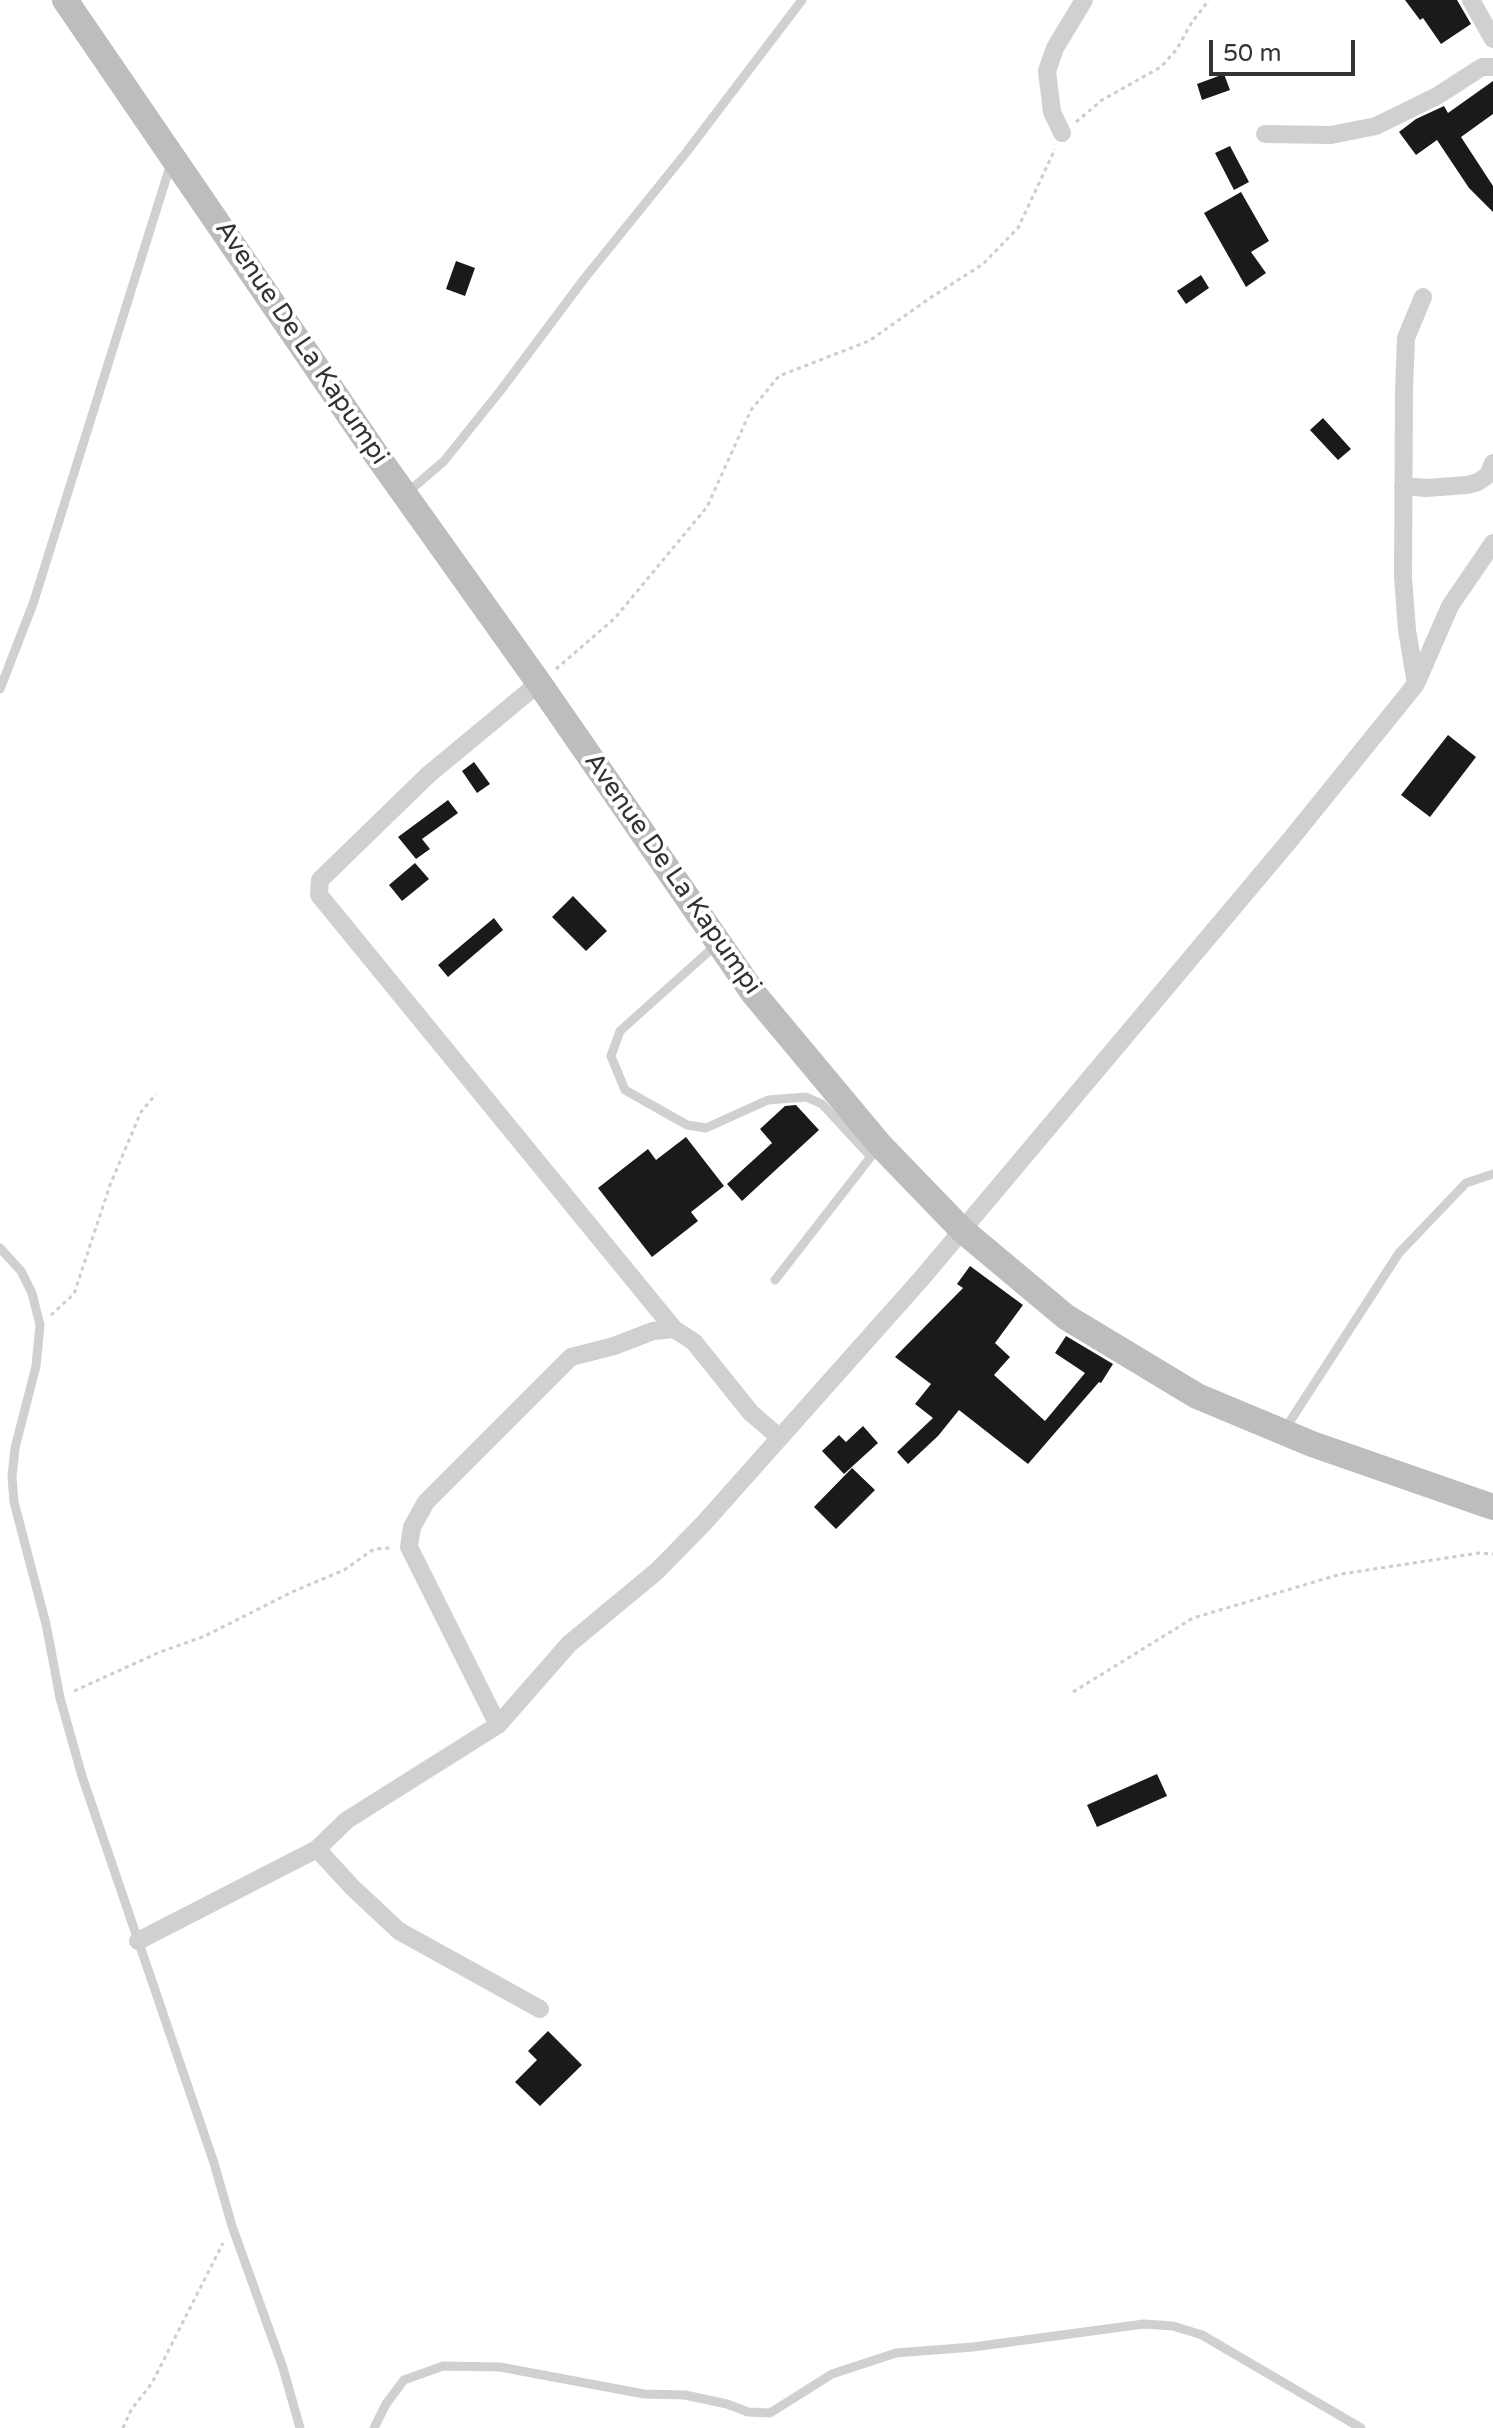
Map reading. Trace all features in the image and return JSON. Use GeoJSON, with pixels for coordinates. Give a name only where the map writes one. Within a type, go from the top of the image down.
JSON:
{"type":"FeatureCollection","features":[{"type":"Feature","properties":{"kind":"main road","name":"Avenue De La Kapumpi"},"geometry":{"type":"LineString","coordinates":[[65,0],[754,994],[875,1150],[962,1230],[1066,1317],[1197,1396],[1283,1432],[1493,1507]]}},
{"type":"Feature","properties":{"kind":"street"},"geometry":{"type":"LineString","coordinates":[[1062,133],[1052,112],[1047,71],[1055,48],[1084,0]]}},
{"type":"Feature","properties":{"kind":"street"},"geometry":{"type":"LineString","coordinates":[[1471,0],[1493,39]]}},
{"type":"Feature","properties":{"kind":"street"},"geometry":{"type":"LineString","coordinates":[[1265,134],[1331,135],[1376,126],[1437,96],[1482,67],[1493,67]]}},
{"type":"Feature","properties":{"kind":"street"},"geometry":{"type":"LineString","coordinates":[[1416,684],[1407,630],[1403,577],[1403,486],[1406,338],[1423,297]]}},
{"type":"Feature","properties":{"kind":"street"},"geometry":{"type":"LineString","coordinates":[[1403,486],[1467,485],[1488,475],[1493,463]]}},
{"type":"Feature","properties":{"kind":"street"},"geometry":{"type":"LineString","coordinates":[[138,1941],[317,1849],[347,1820],[498,1725],[569,1644],[657,1571],[695,1532],[922,1278],[1308,819],[1416,684],[1450,606],[1493,543]]}},
{"type":"Feature","properties":{"kind":"street"},"geometry":{"type":"LineString","coordinates":[[539,683],[448,756],[369,832],[320,880],[319,895],[674,1329],[694,1342],[751,1413],[779,1437]]}},
{"type":"Feature","properties":{"kind":"street"},"geometry":{"type":"LineString","coordinates":[[498,1725],[409,1547],[412,1527],[426,1502],[571,1357],[614,1346],[653,1331],[674,1329]]}},
{"type":"Feature","properties":{"kind":"street"},"geometry":{"type":"LineString","coordinates":[[317,1849],[399,1931],[540,2009]]}},
{"type":"Feature","properties":{"kind":"lane"},"geometry":{"type":"LineString","coordinates":[[405,494],[444,461],[802,0]]}},
{"type":"Feature","properties":{"kind":"lane"},"geometry":{"type":"LineString","coordinates":[[0,689],[33,604],[173,156]]}},
{"type":"Feature","properties":{"kind":"lane"},"geometry":{"type":"LineString","coordinates":[[719,943],[620,1031],[611,1056],[625,1090],[687,1125],[706,1128],[768,1100],[806,1097],[822,1104],[875,1150],[775,1280]]}},
{"type":"Feature","properties":{"kind":"lane"},"geometry":{"type":"LineString","coordinates":[[1283,1432],[1399,1253],[1466,1183],[1493,1174]]}},
{"type":"Feature","properties":{"kind":"lane"},"geometry":{"type":"LineString","coordinates":[[0,1248],[21,1271],[32,1293],[40,1325],[36,1366],[15,1448],[12,1477],[14,1502],[46,1624],[60,1698],[82,1776],[214,2163],[232,2226],[283,2368],[300,2428]]}},
{"type":"Feature","properties":{"kind":"lane"},"geometry":{"type":"LineString","coordinates":[[374,2428],[386,2404],[404,2380],[443,2366],[500,2367],[644,2394],[685,2395],[748,2412],[770,2413],[832,2374],[896,2353],[973,2347],[1144,2324],[1173,2326],[1202,2335],[1361,2428]]}},
{"type":"Feature","properties":{"kind":"path"},"geometry":{"type":"LineString","coordinates":[[539,683],[615,618],[707,507],[751,410],[779,376],[869,341],[983,264],[1018,228],[1062,133],[1102,100],[1161,67],[1177,49],[1209,0]]}},
{"type":"Feature","properties":{"kind":"path"},"geometry":{"type":"LineString","coordinates":[[40,1325],[74,1294],[110,1185],[141,1112],[156,1094]]}},
{"type":"Feature","properties":{"kind":"path"},"geometry":{"type":"LineString","coordinates":[[60,1698],[160,1652],[205,1636],[292,1592],[344,1570],[374,1549],[409,1547]]}},
{"type":"Feature","properties":{"kind":"path"},"geometry":{"type":"LineString","coordinates":[[1073,1692],[1193,1618],[1341,1574],[1479,1553],[1493,1554]]}},
{"type":"Feature","properties":{"kind":"path"},"geometry":{"type":"LineString","coordinates":[[123,2428],[131,2410],[152,2383],[232,2226]]}},
{"type":"Feature","properties":{"kind":"building"},"geometry":{"type":"Polygon","coordinates":[[[1405,0],[1457,0],[1471,24],[1441,44],[1423,18],[1420,20],[1405,0]]]}},
{"type":"Feature","properties":{"kind":"building"},"geometry":{"type":"Polygon","coordinates":[[[1224,74],[1230,90],[1202,100],[1197,84],[1224,74]]]}},
{"type":"Feature","properties":{"kind":"building"},"geometry":{"type":"Polygon","coordinates":[[[1493,81],[1493,114],[1461,137],[1493,186],[1493,212],[1469,188],[1437,140],[1416,155],[1399,132],[1416,119],[1444,106],[1448,113],[1493,81]]]}},
{"type":"Feature","properties":{"kind":"building"},"geometry":{"type":"Polygon","coordinates":[[[1230,146],[1249,182],[1234,190],[1215,153],[1230,146]]]}},
{"type":"Feature","properties":{"kind":"building"},"geometry":{"type":"Polygon","coordinates":[[[1241,192],[1269,241],[1251,252],[1266,273],[1246,287],[1204,213],[1241,192]]]}},
{"type":"Feature","properties":{"kind":"building"},"geometry":{"type":"Polygon","coordinates":[[[456,261],[475,268],[465,296],[446,289],[456,261]]]}},
{"type":"Feature","properties":{"kind":"building"},"geometry":{"type":"Polygon","coordinates":[[[1201,275],[1209,288],[1186,304],[1177,291],[1201,275]]]}},
{"type":"Feature","properties":{"kind":"building"},"geometry":{"type":"Polygon","coordinates":[[[1323,418],[1351,449],[1338,460],[1310,430],[1323,418]]]}},
{"type":"Feature","properties":{"kind":"building"},"geometry":{"type":"Polygon","coordinates":[[[1448,735],[1476,757],[1430,817],[1401,795],[1448,735]]]}},
{"type":"Feature","properties":{"kind":"building"},"geometry":{"type":"Polygon","coordinates":[[[474,762],[490,784],[477,793],[462,771],[474,762]]]}},
{"type":"Feature","properties":{"kind":"building"},"geometry":{"type":"Polygon","coordinates":[[[448,800],[458,813],[422,839],[430,849],[416,859],[398,837],[448,800]]]}},
{"type":"Feature","properties":{"kind":"building"},"geometry":{"type":"Polygon","coordinates":[[[415,863],[429,879],[402,901],[389,885],[415,863]]]}},
{"type":"Feature","properties":{"kind":"building"},"geometry":{"type":"Polygon","coordinates":[[[573,896],[607,931],[586,951],[552,917],[573,896]]]}},
{"type":"Feature","properties":{"kind":"building"},"geometry":{"type":"Polygon","coordinates":[[[494,918],[503,930],[448,977],[438,965],[494,918]]]}},
{"type":"Feature","properties":{"kind":"building"},"geometry":{"type":"Polygon","coordinates":[[[796,1105],[819,1130],[742,1201],[727,1184],[772,1143],[760,1129],[785,1106],[796,1105]]]}},
{"type":"Feature","properties":{"kind":"building"},"geometry":{"type":"Polygon","coordinates":[[[686,1137],[724,1186],[691,1212],[698,1221],[652,1257],[598,1188],[648,1149],[656,1160],[686,1137]]]}},
{"type":"Feature","properties":{"kind":"building"},"geometry":{"type":"Polygon","coordinates":[[[970,1266],[1023,1305],[995,1343],[1010,1357],[994,1375],[1045,1421],[1085,1373],[1055,1353],[1066,1336],[1113,1364],[1101,1383],[1028,1464],[959,1410],[938,1436],[908,1464],[897,1452],[933,1418],[915,1404],[931,1384],[895,1357],[963,1288],[957,1284],[970,1266]]]}},
{"type":"Feature","properties":{"kind":"building"},"geometry":{"type":"Polygon","coordinates":[[[863,1426],[878,1443],[844,1474],[822,1451],[839,1435],[846,1442],[863,1426]]]}},
{"type":"Feature","properties":{"kind":"building"},"geometry":{"type":"Polygon","coordinates":[[[852,1468],[875,1490],[836,1529],[814,1507],[852,1468]]]}},
{"type":"Feature","properties":{"kind":"building"},"geometry":{"type":"Polygon","coordinates":[[[1157,1774],[1167,1796],[1097,1827],[1087,1805],[1157,1774]]]}},
{"type":"Feature","properties":{"kind":"building"},"geometry":{"type":"Polygon","coordinates":[[[548,2031],[582,2065],[540,2106],[515,2082],[537,2060],[528,2051],[548,2031]]]}}]}
